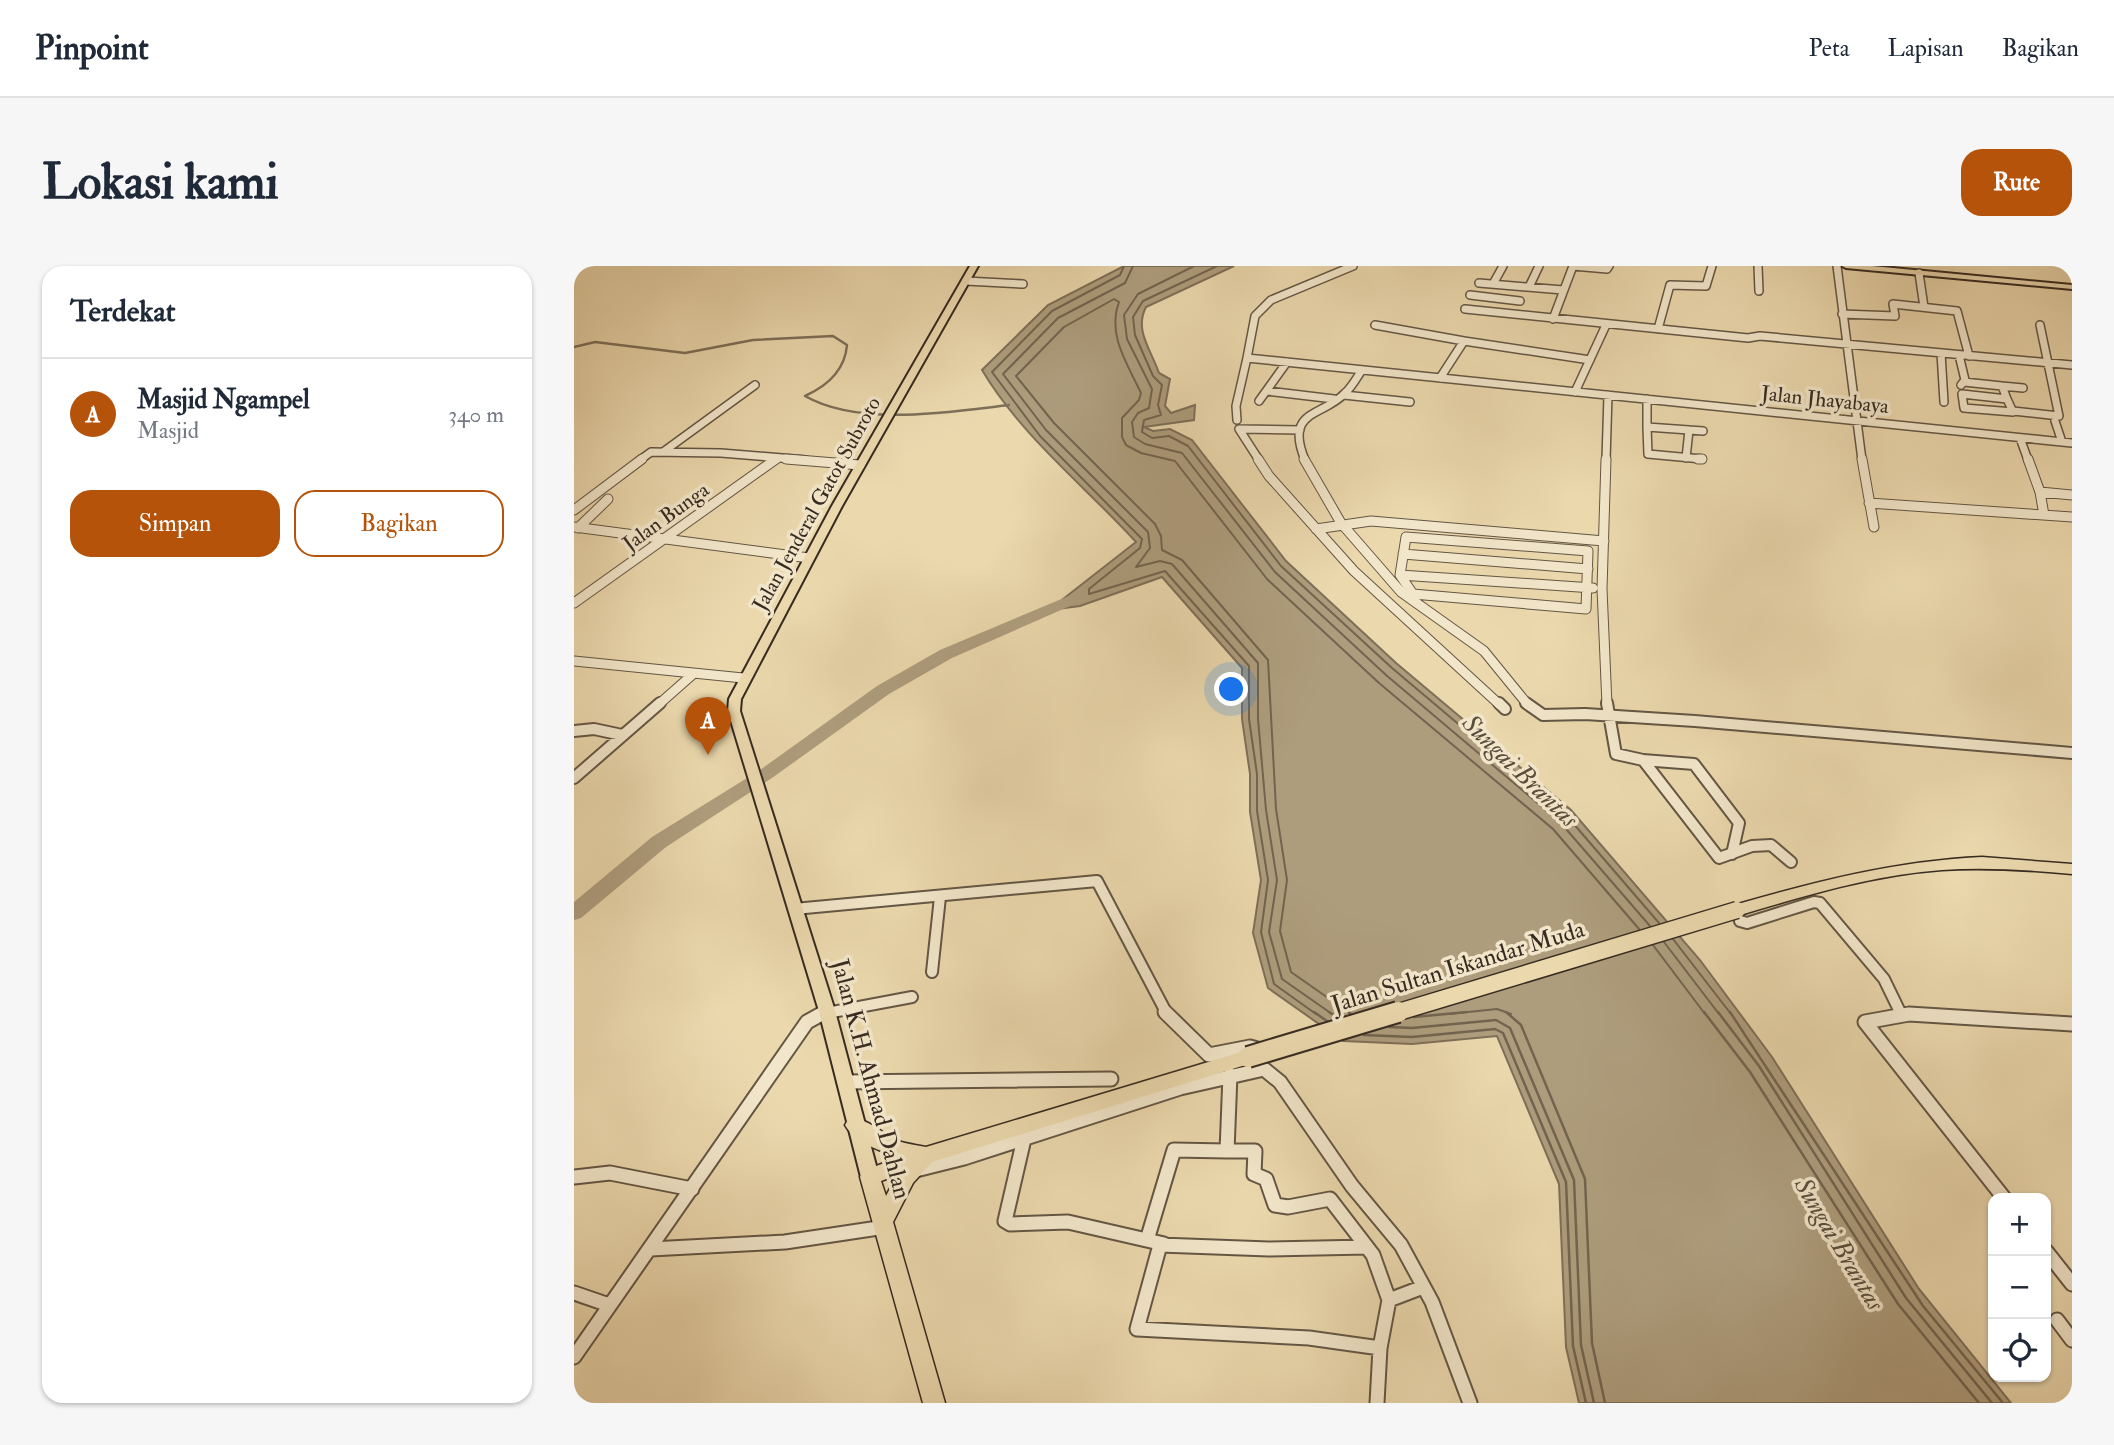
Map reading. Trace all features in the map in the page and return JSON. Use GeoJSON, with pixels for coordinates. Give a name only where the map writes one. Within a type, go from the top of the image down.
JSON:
{"type":"FeatureCollection","features":[{"type":"Feature","properties":{"kind":"highway","name":"Jalan Sultan Iskandar Muda"},"geometry":{"type":"LineString","coordinates":[[870,1177],[927,1155],[1248,1057],[1738,916],[1841,879],[1898,868],[1973,862],[2072,869]]}},
{"type":"Feature","properties":{"kind":"highway"},"geometry":{"type":"LineString","coordinates":[[855,1125],[879,1143],[900,1152],[927,1155]]}},
{"type":"Feature","properties":{"kind":"highway"},"geometry":{"type":"LineString","coordinates":[[884,1224],[912,1170],[927,1155]]}},
{"type":"Feature","properties":{"kind":"highway","name":"Jalan K.H. Ahmad Dahlan"},"geometry":{"type":"LineString","coordinates":[[870,1177],[934,1403]]}},
{"type":"Feature","properties":{"kind":"main road","name":"Jalan Jenderal Gatot Subroto"},"geometry":{"type":"LineString","coordinates":[[752,770],[734,711],[735,699],[743,678],[860,465],[974,266]]}},
{"type":"Feature","properties":{"kind":"main road"},"geometry":{"type":"LineString","coordinates":[[1846,266],[1894,268],[1919,273],[2072,288]]}},
{"type":"Feature","properties":{"kind":"main road","name":"Jalan K.H. Ahmad Dahlan"},"geometry":{"type":"LineString","coordinates":[[752,770],[827,1011],[870,1177]]}},
{"type":"Feature","properties":{"kind":"street"},"geometry":{"type":"LineString","coordinates":[[1237,420],[1236,406],[1255,316],[1271,300],[1353,266]]}},
{"type":"Feature","properties":{"kind":"street"},"geometry":{"type":"LineString","coordinates":[[1493,284],[1503,266]]}},
{"type":"Feature","properties":{"kind":"street"},"geometry":{"type":"LineString","coordinates":[[1514,314],[1524,287],[1539,266]]}},
{"type":"Feature","properties":{"kind":"street"},"geometry":{"type":"LineString","coordinates":[[1553,319],[1573,266],[1607,269],[1609,266]]}},
{"type":"Feature","properties":{"kind":"street"},"geometry":{"type":"LineString","coordinates":[[1658,330],[1670,285],[1704,287],[1712,266]]}},
{"type":"Feature","properties":{"kind":"street"},"geometry":{"type":"LineString","coordinates":[[1758,266],[1759,291]]}},
{"type":"Feature","properties":{"kind":"street"},"geometry":{"type":"LineString","coordinates":[[1838,266],[1855,421],[1874,527]]}},
{"type":"Feature","properties":{"kind":"street"},"geometry":{"type":"LineString","coordinates":[[1919,273],[1924,307]]}},
{"type":"Feature","properties":{"kind":"street"},"geometry":{"type":"LineString","coordinates":[[966,281],[1023,284]]}},
{"type":"Feature","properties":{"kind":"street"},"geometry":{"type":"LineString","coordinates":[[1479,283],[1563,290]]}},
{"type":"Feature","properties":{"kind":"street"},"geometry":{"type":"LineString","coordinates":[[1469,295],[1517,301]]}},
{"type":"Feature","properties":{"kind":"street"},"geometry":{"type":"LineString","coordinates":[[1842,314],[1895,316],[1893,304],[1960,313],[1969,356]]}},
{"type":"Feature","properties":{"kind":"street"},"geometry":{"type":"LineString","coordinates":[[1465,309],[1658,330],[2072,365]]}},
{"type":"Feature","properties":{"kind":"street"},"geometry":{"type":"LineString","coordinates":[[1375,325],[1590,360]]}},
{"type":"Feature","properties":{"kind":"street"},"geometry":{"type":"LineString","coordinates":[[1575,392],[1606,325]]}},
{"type":"Feature","properties":{"kind":"street"},"geometry":{"type":"LineString","coordinates":[[2022,388],[1968,382],[1960,387],[1964,408],[2059,416],[2040,325]]}},
{"type":"Feature","properties":{"kind":"street"},"geometry":{"type":"LineString","coordinates":[[1440,378],[1464,341]]}},
{"type":"Feature","properties":{"kind":"street"},"geometry":{"type":"LineString","coordinates":[[1941,353],[1944,402]]}},
{"type":"Feature","properties":{"kind":"street"},"geometry":{"type":"LineString","coordinates":[[1959,355],[1973,395]]}},
{"type":"Feature","properties":{"kind":"street","name":"Jalan Jhayabaya"},"geometry":{"type":"LineString","coordinates":[[1247,358],[2072,443]]}},
{"type":"Feature","properties":{"kind":"street"},"geometry":{"type":"LineString","coordinates":[[1259,401],[1287,362]]}},
{"type":"Feature","properties":{"kind":"street"},"geometry":{"type":"LineString","coordinates":[[1344,395],[1362,370]]}},
{"type":"Feature","properties":{"kind":"street"},"geometry":{"type":"LineString","coordinates":[[663,452],[755,385]]}},
{"type":"Feature","properties":{"kind":"street"},"geometry":{"type":"LineString","coordinates":[[2002,386],[2013,411]]}},
{"type":"Feature","properties":{"kind":"street"},"geometry":{"type":"LineString","coordinates":[[1267,391],[1334,399]]}},
{"type":"Feature","properties":{"kind":"street"},"geometry":{"type":"LineString","coordinates":[[1962,394],[2008,399]]}},
{"type":"Feature","properties":{"kind":"street"},"geometry":{"type":"LineString","coordinates":[[1410,402],[1344,395],[1311,412],[1300,430],[1303,455],[1310,472],[1341,523],[1401,592],[1489,656],[1508,683],[1535,710],[1546,716],[1607,715],[2072,754]]}},
{"type":"Feature","properties":{"kind":"street"},"geometry":{"type":"LineString","coordinates":[[1608,395],[1602,589],[1607,715],[1616,754],[1643,760],[1694,764],[1739,823],[1732,854]]}},
{"type":"Feature","properties":{"kind":"street"},"geometry":{"type":"LineString","coordinates":[[1647,399],[1648,458],[1702,459]]}},
{"type":"Feature","properties":{"kind":"street"},"geometry":{"type":"LineString","coordinates":[[1892,414],[1894,425]]}},
{"type":"Feature","properties":{"kind":"street"},"geometry":{"type":"LineString","coordinates":[[2055,421],[2062,442]]}},
{"type":"Feature","properties":{"kind":"street"},"geometry":{"type":"LineString","coordinates":[[1647,427],[1703,432]]}},
{"type":"Feature","properties":{"kind":"street"},"geometry":{"type":"LineString","coordinates":[[1300,430],[1240,429],[1269,476],[1316,529],[1395,612],[1428,636],[1505,709]]}},
{"type":"Feature","properties":{"kind":"street"},"geometry":{"type":"LineString","coordinates":[[1686,457],[1689,430]]}},
{"type":"Feature","properties":{"kind":"street"},"geometry":{"type":"LineString","coordinates":[[2020,438],[2040,492],[2043,515]]}},
{"type":"Feature","properties":{"kind":"street"},"geometry":{"type":"LineString","coordinates":[[574,510],[646,453],[777,458],[860,465]]}},
{"type":"Feature","properties":{"kind":"street","name":"Jalan Bunga"},"geometry":{"type":"LineString","coordinates":[[574,603],[777,458]]}},
{"type":"Feature","properties":{"kind":"street"},"geometry":{"type":"LineString","coordinates":[[2040,492],[2072,495]]}},
{"type":"Feature","properties":{"kind":"street"},"geometry":{"type":"LineString","coordinates":[[576,528],[608,499]]}},
{"type":"Feature","properties":{"kind":"street"},"geometry":{"type":"LineString","coordinates":[[1869,503],[2072,517]]}},
{"type":"Feature","properties":{"kind":"street"},"geometry":{"type":"LineString","coordinates":[[1316,529],[1341,523],[1371,522],[1604,541]]}},
{"type":"Feature","properties":{"kind":"street"},"geometry":{"type":"LineString","coordinates":[[576,528],[809,558]]}},
{"type":"Feature","properties":{"kind":"street"},"geometry":{"type":"LineString","coordinates":[[1409,536],[1583,550],[1590,553],[1588,569],[1586,609],[1583,610],[1419,596],[1409,590],[1400,575],[1405,539],[1409,536]]}},
{"type":"Feature","properties":{"kind":"street"},"geometry":{"type":"LineString","coordinates":[[1403,554],[1588,569]]}},
{"type":"Feature","properties":{"kind":"street"},"geometry":{"type":"LineString","coordinates":[[1400,575],[1602,589]]}},
{"type":"Feature","properties":{"kind":"street"},"geometry":{"type":"LineString","coordinates":[[574,661],[692,675],[743,678]]}},
{"type":"Feature","properties":{"kind":"street"},"geometry":{"type":"LineString","coordinates":[[574,778],[692,675]]}},
{"type":"Feature","properties":{"kind":"street"},"geometry":{"type":"LineString","coordinates":[[574,731],[586,729],[622,736]]}},
{"type":"Feature","properties":{"kind":"street"},"geometry":{"type":"LineString","coordinates":[[1643,760],[1719,858],[1752,846],[1770,845],[1791,862]]}},
{"type":"Feature","properties":{"kind":"street"},"geometry":{"type":"LineString","coordinates":[[794,909],[1097,881],[1111,902],[1165,1012],[1209,1055],[1254,1047],[1264,1058],[1264,1069]]}},
{"type":"Feature","properties":{"kind":"street"},"geometry":{"type":"LineString","coordinates":[[932,972],[940,897]]}},
{"type":"Feature","properties":{"kind":"street"},"geometry":{"type":"LineString","coordinates":[[1738,916],[1747,923],[1814,902],[1820,904],[1884,979],[1901,1014]]}},
{"type":"Feature","properties":{"kind":"street"},"geometry":{"type":"LineString","coordinates":[[574,1357],[802,1028],[827,1011],[912,997]]}},
{"type":"Feature","properties":{"kind":"street"},"geometry":{"type":"LineString","coordinates":[[2000,1193],[1864,1022],[1901,1014],[2072,1024]]}},
{"type":"Feature","properties":{"kind":"street"},"geometry":{"type":"LineString","coordinates":[[912,1170],[1024,1139],[1180,1088],[1264,1069],[1280,1082],[1352,1186],[1401,1245],[1432,1302],[1470,1403]]}},
{"type":"Feature","properties":{"kind":"street"},"geometry":{"type":"LineString","coordinates":[[1227,1151],[1230,1075]]}},
{"type":"Feature","properties":{"kind":"street"},"geometry":{"type":"LineString","coordinates":[[844,1082],[1111,1079]]}},
{"type":"Feature","properties":{"kind":"street"},"geometry":{"type":"LineString","coordinates":[[1024,1139],[1005,1221],[1010,1224],[1068,1223],[1164,1244],[1269,1249],[1367,1247]]}},
{"type":"Feature","properties":{"kind":"street"},"geometry":{"type":"LineString","coordinates":[[1147,1240],[1174,1150],[1255,1151],[1254,1174],[1266,1179],[1275,1206],[1288,1207],[1330,1199],[1373,1255],[1389,1300],[1380,1348],[1377,1403]]}},
{"type":"Feature","properties":{"kind":"street"},"geometry":{"type":"LineString","coordinates":[[574,1177],[610,1172],[692,1189]]}},
{"type":"Feature","properties":{"kind":"street"},"geometry":{"type":"LineString","coordinates":[[651,1249],[785,1242],[884,1224]]}},
{"type":"Feature","properties":{"kind":"street"},"geometry":{"type":"LineString","coordinates":[[1164,1244],[1157,1249],[1137,1329],[1309,1338],[1380,1348]]}},
{"type":"Feature","properties":{"kind":"street"},"geometry":{"type":"LineString","coordinates":[[2050,1256],[2072,1284]]}},
{"type":"Feature","properties":{"kind":"street"},"geometry":{"type":"LineString","coordinates":[[1389,1300],[1423,1287]]}},
{"type":"Feature","properties":{"kind":"street"},"geometry":{"type":"LineString","coordinates":[[574,1293],[610,1305]]}},
{"type":"Feature","properties":{"kind":"street"},"geometry":{"type":"LineString","coordinates":[[2057,1320],[2072,1340]]}},
{"type":"Feature","properties":{"kind":"water","name":"Sungai Brantas"},"geometry":{"type":"Polygon","coordinates":[[[1124,266],[1234,266],[1146,307],[1142,324],[1145,340],[1159,373],[1170,379],[1165,406],[1171,413],[1195,405],[1194,420],[1144,427],[1153,431],[1170,429],[1192,440],[1286,561],[1396,663],[1571,810],[1700,960],[1772,1057],[1919,1289],[1988,1374],[1988,1382],[1994,1382],[2011,1403],[1579,1403],[1566,1347],[1559,1184],[1497,1036],[1412,1044],[1343,1041],[1268,988],[1253,933],[1261,880],[1250,812],[1250,774],[1242,719],[1242,668],[1162,577],[1080,606],[1049,610],[1136,542],[1035,439],[982,370],[1048,305],[1124,266]]]}},
{"type":"Feature","properties":{"kind":"waterway"},"geometry":{"type":"LineString","coordinates":[[574,347],[595,342],[685,353],[753,340],[833,336],[847,345],[843,362],[834,376],[805,396],[827,406],[851,411],[905,415],[1009,405]]}},
{"type":"Feature","properties":{"kind":"waterway"},"geometry":{"type":"LineString","coordinates":[[574,913],[659,842],[766,774],[883,690],[946,654],[1071,600]]}},
{"type":"Feature","properties":{"kind":"place","name":"Masjid Ngampel"},"geometry":{"type":"Point","coordinates":[708,755]}}]}
